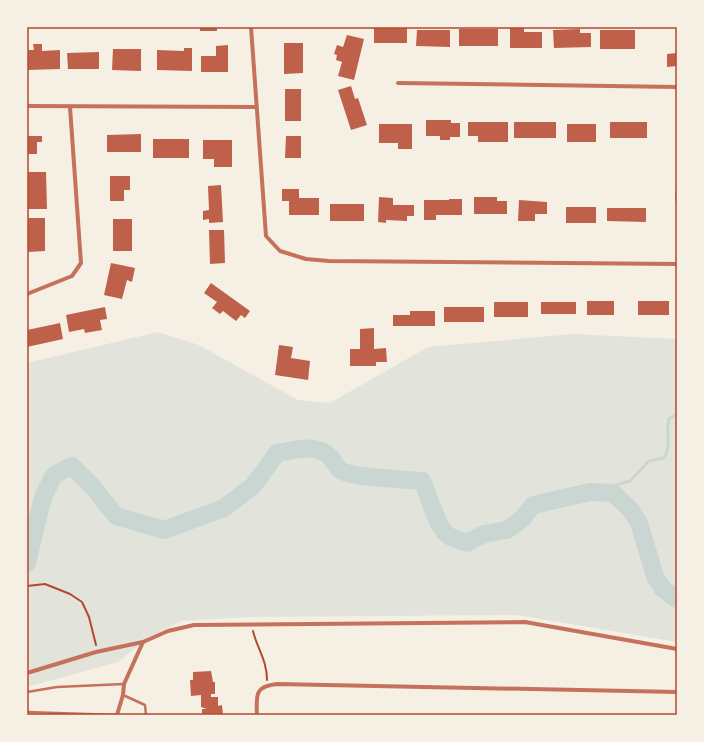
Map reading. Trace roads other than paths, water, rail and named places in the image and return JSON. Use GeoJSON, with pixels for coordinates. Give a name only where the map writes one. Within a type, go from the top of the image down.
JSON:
{"type":"FeatureCollection","features":[{"type":"Feature","properties":{"kind":"street"},"geometry":{"type":"LineString","coordinates":[[251,27],[266,236],[280,251],[306,259],[329,261],[677,264]]}},
{"type":"Feature","properties":{"kind":"street"},"geometry":{"type":"LineString","coordinates":[[398,83],[677,87]]}},
{"type":"Feature","properties":{"kind":"street"},"geometry":{"type":"LineString","coordinates":[[27,106],[256,107]]}},
{"type":"Feature","properties":{"kind":"street"},"geometry":{"type":"LineString","coordinates":[[27,294],[72,276],[81,263],[70,107]]}},
{"type":"Feature","properties":{"kind":"street"},"geometry":{"type":"LineString","coordinates":[[27,673],[96,652],[143,642],[168,631],[194,626],[252,624],[525,622],[677,649]]}},
{"type":"Feature","properties":{"kind":"street"},"geometry":{"type":"LineString","coordinates":[[117,715],[123,695],[124,684],[143,642]]}},
{"type":"Feature","properties":{"kind":"street"},"geometry":{"type":"LineString","coordinates":[[257,715],[257,694],[260,688],[267,685],[677,692]]}},
{"type":"Feature","properties":{"kind":"lane"},"geometry":{"type":"LineString","coordinates":[[27,692],[57,687],[124,684]]}},
{"type":"Feature","properties":{"kind":"lane"},"geometry":{"type":"LineString","coordinates":[[123,695],[145,705],[146,715]]}},
{"type":"Feature","properties":{"kind":"lane"},"geometry":{"type":"LineString","coordinates":[[27,712],[117,715]]}},
{"type":"Feature","properties":{"kind":"waterway"},"geometry":{"type":"LineString","coordinates":[[590,492],[630,481],[649,461],[664,458],[668,449],[669,419],[677,414]]}},
{"type":"Feature","properties":{"kind":"waterway"},"geometry":{"type":"LineString","coordinates":[[27,563],[43,497],[54,475],[72,466],[92,486],[116,516],[164,530],[224,508],[253,486],[277,453],[303,449],[316,449],[328,455],[340,470],[348,473],[368,477],[422,481],[437,519],[445,532],[449,536],[467,543],[484,534],[507,530],[522,519],[533,505],[590,492],[613,493],[631,510],[639,523],[655,576],[662,588],[677,599]]}}]}
